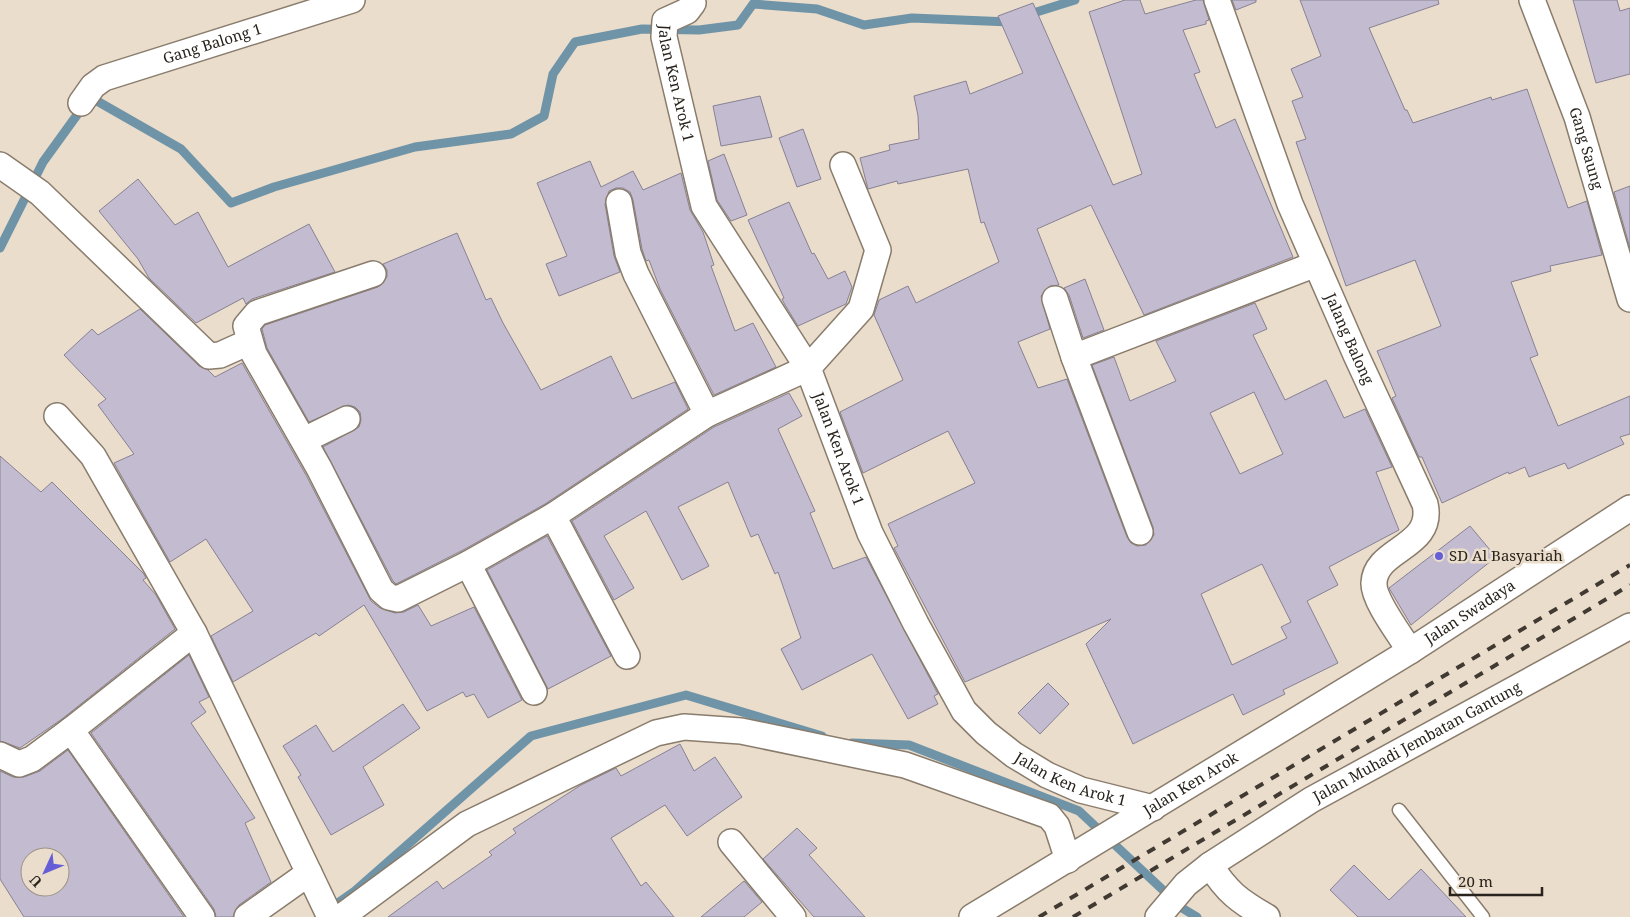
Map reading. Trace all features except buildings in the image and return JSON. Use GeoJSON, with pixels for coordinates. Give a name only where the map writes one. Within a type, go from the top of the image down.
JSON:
{"type":"FeatureCollection","features":[{"type":"Feature","properties":{"kind":"street","name":"Gang Balong 1"},"geometry":{"type":"LineString","coordinates":[[81,103],[93,86],[104,78],[352,0]]}},
{"type":"Feature","properties":{"kind":"street","name":"Jalan Ken Arok 1"},"geometry":{"type":"LineString","coordinates":[[692,0],[693,3],[686,11],[664,29],[704,206],[808,368],[870,533],[924,641],[964,711],[986,733],[1014,755],[1047,775],[1081,790],[1153,808]]}},
{"type":"Feature","properties":{"kind":"street","name":"Gang Saung"},"geometry":{"type":"LineString","coordinates":[[1532,0],[1577,117],[1630,299]]}},
{"type":"Feature","properties":{"kind":"street","name":"Jalang Balong"},"geometry":{"type":"LineString","coordinates":[[1218,1],[1290,204],[1425,504],[1428,515],[1425,527],[1376,573],[1374,584],[1377,596],[1410,651]]}},
{"type":"Feature","properties":{"kind":"street"},"geometry":{"type":"LineString","coordinates":[[374,274],[257,313],[246,326],[249,342],[304,440],[381,590],[389,597],[398,599],[468,564],[553,516],[707,414],[808,368],[861,309],[878,250],[843,165]]}},
{"type":"Feature","properties":{"kind":"street"},"geometry":{"type":"LineString","coordinates":[[9,172],[40,193],[209,356],[220,355],[249,342]]}},
{"type":"Feature","properties":{"kind":"street"},"geometry":{"type":"LineString","coordinates":[[619,202],[628,253],[636,274],[707,414]]}},
{"type":"Feature","properties":{"kind":"street"},"geometry":{"type":"LineString","coordinates":[[1074,358],[1316,264]]}},
{"type":"Feature","properties":{"kind":"street"},"geometry":{"type":"LineString","coordinates":[[1055,299],[1074,358],[1140,532]]}},
{"type":"Feature","properties":{"kind":"street"},"geometry":{"type":"LineString","coordinates":[[57,416],[93,456],[194,634],[311,878],[333,916],[467,824],[656,733],[684,727],[741,731],[905,765],[1049,816],[1057,826],[1072,858]]}},
{"type":"Feature","properties":{"kind":"street"},"geometry":{"type":"LineString","coordinates":[[304,440],[347,420]]}},
{"type":"Feature","properties":{"kind":"street","name":"Jalan Swadaya"},"geometry":{"type":"LineString","coordinates":[[1410,651],[1630,508]]}},
{"type":"Feature","properties":{"kind":"street"},"geometry":{"type":"LineString","coordinates":[[553,516],[627,656]]}},
{"type":"Feature","properties":{"kind":"street"},"geometry":{"type":"LineString","coordinates":[[468,564],[534,692]]}},
{"type":"Feature","properties":{"kind":"street","name":"Jalan Muhadi Jembatan Gantung"},"geometry":{"type":"LineString","coordinates":[[1159,916],[1178,894],[1210,865],[1311,800],[1630,626]]}},
{"type":"Feature","properties":{"kind":"street"},"geometry":{"type":"LineString","coordinates":[[0,755],[19,764],[32,759],[194,634]]}},
{"type":"Feature","properties":{"kind":"street","name":"Jalan Ken Arok"},"geometry":{"type":"LineString","coordinates":[[972,917],[1410,651]]}},
{"type":"Feature","properties":{"kind":"street"},"geometry":{"type":"LineString","coordinates":[[71,730],[202,917]]}},
{"type":"Feature","properties":{"kind":"street"},"geometry":{"type":"LineString","coordinates":[[731,842],[793,917]]}},
{"type":"Feature","properties":{"kind":"street"},"geometry":{"type":"LineString","coordinates":[[1210,865],[1224,887],[1241,901],[1267,917]]}},
{"type":"Feature","properties":{"kind":"street"},"geometry":{"type":"LineString","coordinates":[[247,917],[311,878]]}},
{"type":"Feature","properties":{"kind":"lane"},"geometry":{"type":"LineString","coordinates":[[1399,810],[1483,917]]}},
{"type":"Feature","properties":{"kind":"waterway"},"geometry":{"type":"LineString","coordinates":[[1027,15],[1075,0]]}},
{"type":"Feature","properties":{"kind":"waterway"},"geometry":{"type":"LineString","coordinates":[[0,248],[43,162],[90,97],[181,149],[231,203],[274,187],[415,147],[511,134],[544,116],[553,74],[575,42],[642,29],[699,30],[738,25],[753,4],[817,9],[864,25],[912,18],[1010,22]]}},
{"type":"Feature","properties":{"kind":"waterway"},"geometry":{"type":"LineString","coordinates":[[328,910],[355,891],[531,736],[686,695],[822,736]]}},
{"type":"Feature","properties":{"kind":"waterway"},"geometry":{"type":"LineString","coordinates":[[852,743],[909,745],[1079,811],[1182,908],[1197,917]]}},
{"type":"Feature","properties":{"kind":"railway"},"geometry":{"type":"LineString","coordinates":[[1039,917],[1630,565]]}},
{"type":"Feature","properties":{"kind":"railway"},"geometry":{"type":"LineString","coordinates":[[1073,917],[1630,585]]}},
{"type":"Feature","properties":{"kind":"place","name":"SD Al Basyariah"},"geometry":{"type":"Point","coordinates":[1439,556]}}]}
